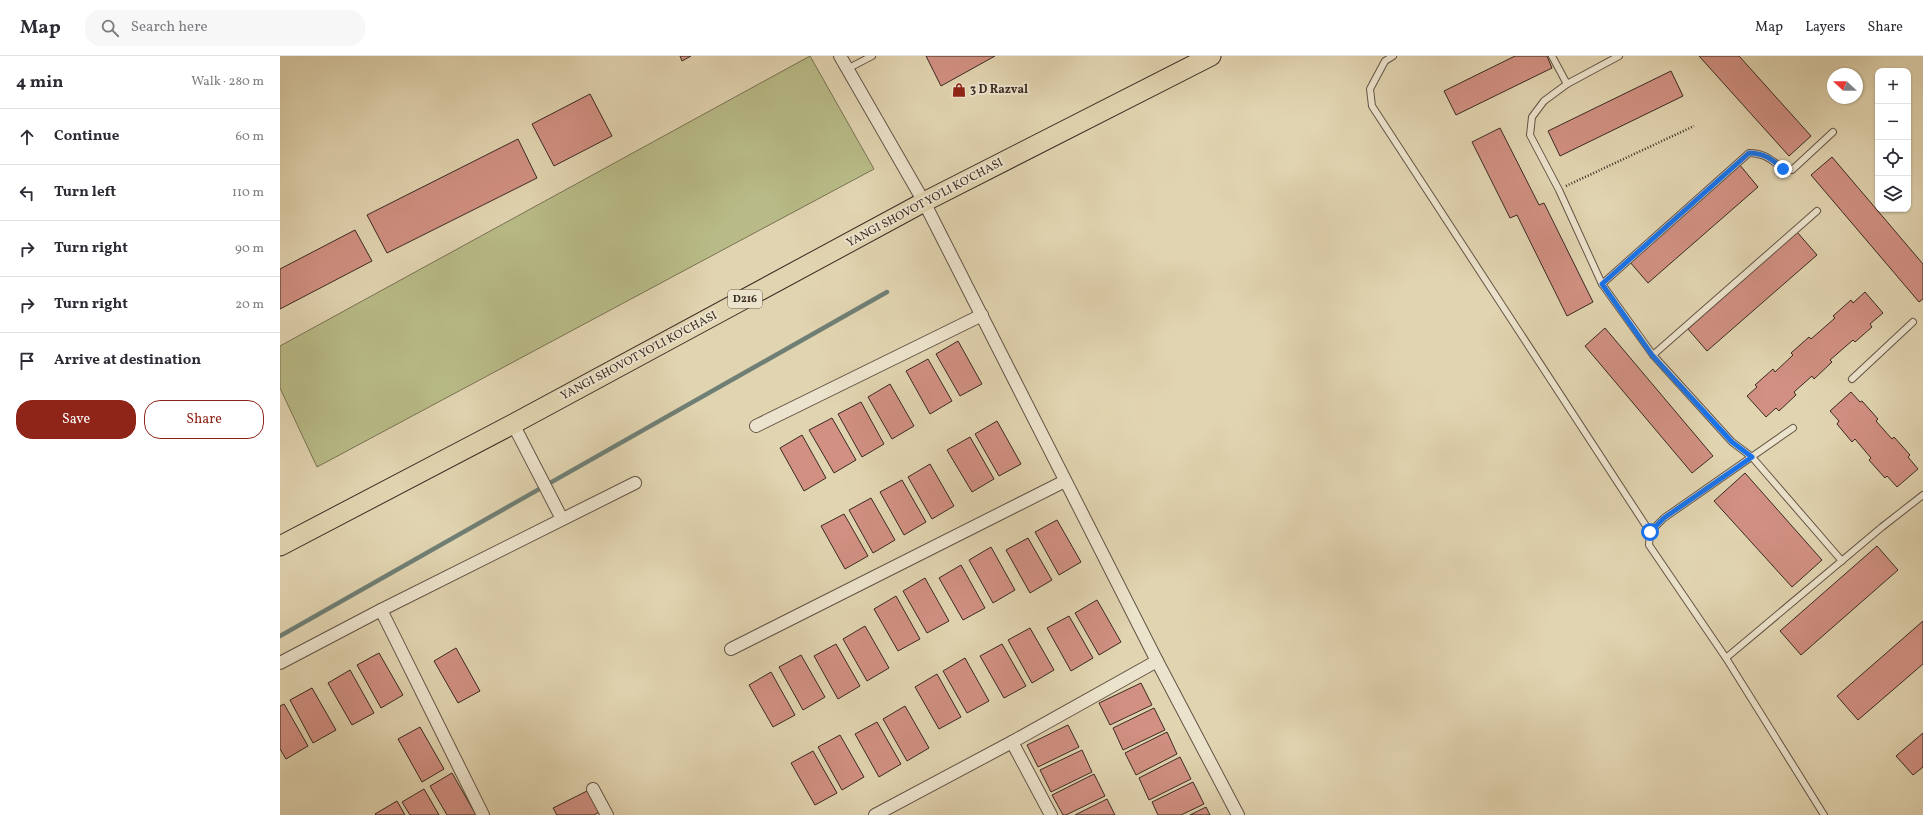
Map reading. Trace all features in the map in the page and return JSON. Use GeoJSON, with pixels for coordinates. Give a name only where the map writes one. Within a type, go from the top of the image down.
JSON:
{"type":"FeatureCollection","features":[{"type":"Feature","properties":{"kind":"main road","name":"YANGI SHOVOT YO'LI KO'CHASI"},"geometry":{"type":"LineString","coordinates":[[280,546],[513,424],[924,202],[1211,56]]}},
{"type":"Feature","properties":{"kind":"street"},"geometry":{"type":"LineString","coordinates":[[840,56],[924,202],[1157,661],[1238,815]]}},
{"type":"Feature","properties":{"kind":"street"},"geometry":{"type":"LineString","coordinates":[[756,426],[982,315]]}},
{"type":"Feature","properties":{"kind":"street"},"geometry":{"type":"LineString","coordinates":[[513,424],[562,519]]}},
{"type":"Feature","properties":{"kind":"street"},"geometry":{"type":"LineString","coordinates":[[731,649],[1066,481]]}},
{"type":"Feature","properties":{"kind":"street"},"geometry":{"type":"LineString","coordinates":[[280,663],[381,610],[635,483]]}},
{"type":"Feature","properties":{"kind":"street"},"geometry":{"type":"LineString","coordinates":[[381,610],[483,815]]}},
{"type":"Feature","properties":{"kind":"street"},"geometry":{"type":"LineString","coordinates":[[875,815],[1012,742],[1157,661]]}},
{"type":"Feature","properties":{"kind":"street"},"geometry":{"type":"LineString","coordinates":[[1012,742],[1051,815]]}},
{"type":"Feature","properties":{"kind":"street"},"geometry":{"type":"LineString","coordinates":[[593,789],[607,815]]}},
{"type":"Feature","properties":{"kind":"lane"},"geometry":{"type":"LineString","coordinates":[[847,69],[872,56]]}},
{"type":"Feature","properties":{"kind":"lane"},"geometry":{"type":"LineString","coordinates":[[1393,56],[1385,61],[1370,89],[1372,106],[1650,532],[1649,544],[1726,658],[1824,815]]}},
{"type":"Feature","properties":{"kind":"lane"},"geometry":{"type":"LineString","coordinates":[[1552,56],[1567,84]]}},
{"type":"Feature","properties":{"kind":"lane"},"geometry":{"type":"LineString","coordinates":[[1619,56],[1567,84],[1544,101],[1532,117],[1530,135],[1559,190],[1602,284],[1652,355],[1732,442],[1752,457],[1842,561]]}},
{"type":"Feature","properties":{"kind":"lane"},"geometry":{"type":"LineString","coordinates":[[1602,284],[1749,153],[1758,153],[1772,159],[1783,169],[1792,170],[1834,132]]}},
{"type":"Feature","properties":{"kind":"lane"},"geometry":{"type":"LineString","coordinates":[[1652,355],[1817,211]]}},
{"type":"Feature","properties":{"kind":"lane"},"geometry":{"type":"LineString","coordinates":[[1852,379],[1913,322]]}},
{"type":"Feature","properties":{"kind":"lane"},"geometry":{"type":"LineString","coordinates":[[1650,532],[1664,518],[1793,428]]}},
{"type":"Feature","properties":{"kind":"lane"},"geometry":{"type":"LineString","coordinates":[[1726,658],[1923,495]]}},
{"type":"Feature","properties":{"kind":"path"},"geometry":{"type":"LineString","coordinates":[[1559,190],[1694,126]]}},
{"type":"Feature","properties":{"kind":"green space"},"geometry":{"type":"Polygon","coordinates":[[[810,56],[874,169],[317,467],[280,388],[280,346],[810,56]]]}},
{"type":"Feature","properties":{"kind":"building"},"geometry":{"type":"Polygon","coordinates":[[[680,56],[691,56],[682,61],[680,56]]]}},
{"type":"Feature","properties":{"kind":"building"},"geometry":{"type":"Polygon","coordinates":[[[926,56],[995,56],[941,86],[926,56]]]}},
{"type":"Feature","properties":{"kind":"building"},"geometry":{"type":"Polygon","coordinates":[[[1515,56],[1547,56],[1552,68],[1456,115],[1444,91],[1515,56]]]}},
{"type":"Feature","properties":{"kind":"building"},"geometry":{"type":"Polygon","coordinates":[[[1699,56],[1739,56],[1811,136],[1789,156],[1699,56]]]}},
{"type":"Feature","properties":{"kind":"building"},"geometry":{"type":"Polygon","coordinates":[[[1671,71],[1683,96],[1560,156],[1548,131],[1671,71]]]}},
{"type":"Feature","properties":{"kind":"building"},"geometry":{"type":"Polygon","coordinates":[[[590,94],[612,136],[554,166],[532,124],[590,94]]]}},
{"type":"Feature","properties":{"kind":"building"},"geometry":{"type":"Polygon","coordinates":[[[1500,128],[1539,205],[1544,203],[1593,302],[1567,316],[1517,215],[1510,218],[1472,142],[1500,128]]]}},
{"type":"Feature","properties":{"kind":"building"},"geometry":{"type":"Polygon","coordinates":[[[518,139],[537,178],[387,253],[367,215],[518,139]]]}},
{"type":"Feature","properties":{"kind":"building"},"geometry":{"type":"Polygon","coordinates":[[[1832,157],[1875,208],[1875,212],[1879,212],[1923,264],[1923,299],[1919,302],[1811,175],[1832,157]]]}},
{"type":"Feature","properties":{"kind":"building"},"geometry":{"type":"Polygon","coordinates":[[[1739,164],[1758,187],[1648,283],[1629,261],[1739,164]]]}},
{"type":"Feature","properties":{"kind":"building"},"geometry":{"type":"Polygon","coordinates":[[[355,230],[372,261],[280,309],[280,269],[355,230]]]}},
{"type":"Feature","properties":{"kind":"building"},"geometry":{"type":"Polygon","coordinates":[[[1797,232],[1817,255],[1707,351],[1688,329],[1797,232]]]}},
{"type":"Feature","properties":{"kind":"building"},"geometry":{"type":"Polygon","coordinates":[[[1865,292],[1883,313],[1870,324],[1872,327],[1855,342],[1853,340],[1830,360],[1832,362],[1814,379],[1812,376],[1794,392],[1796,395],[1779,411],[1776,408],[1766,417],[1747,396],[1757,387],[1755,385],[1773,369],[1775,372],[1793,355],[1791,353],[1809,337],[1811,339],[1835,318],[1833,316],[1851,300],[1853,303],[1865,292]]]}},
{"type":"Feature","properties":{"kind":"building"},"geometry":{"type":"Polygon","coordinates":[[[1605,328],[1713,456],[1692,473],[1585,346],[1605,328]]]}},
{"type":"Feature","properties":{"kind":"building"},"geometry":{"type":"Polygon","coordinates":[[[958,341],[982,384],[960,396],[936,354],[958,341]]]}},
{"type":"Feature","properties":{"kind":"building"},"geometry":{"type":"Polygon","coordinates":[[[928,359],[952,401],[930,414],[906,371],[928,359]]]}},
{"type":"Feature","properties":{"kind":"building"},"geometry":{"type":"Polygon","coordinates":[[[890,384],[914,426],[892,439],[868,397],[890,384]]]}},
{"type":"Feature","properties":{"kind":"building"},"geometry":{"type":"Polygon","coordinates":[[[1851,392],[1860,402],[1862,401],[1878,419],[1876,421],[1892,439],[1894,437],[1910,455],[1908,457],[1918,469],[1897,487],[1887,476],[1885,478],[1869,460],[1871,458],[1855,439],[1852,442],[1837,424],[1839,421],[1830,411],[1851,392]]]}},
{"type":"Feature","properties":{"kind":"building"},"geometry":{"type":"Polygon","coordinates":[[[861,402],[884,444],[862,457],[838,414],[861,402]]]}},
{"type":"Feature","properties":{"kind":"building"},"geometry":{"type":"Polygon","coordinates":[[[832,418],[856,460],[834,473],[809,430],[832,418]]]}},
{"type":"Feature","properties":{"kind":"building"},"geometry":{"type":"Polygon","coordinates":[[[997,421],[1021,464],[999,476],[975,434],[997,421]]]}},
{"type":"Feature","properties":{"kind":"building"},"geometry":{"type":"Polygon","coordinates":[[[802,435],[826,478],[804,491],[780,448],[802,435]]]}},
{"type":"Feature","properties":{"kind":"building"},"geometry":{"type":"Polygon","coordinates":[[[970,437],[994,479],[972,492],[947,450],[970,437]]]}},
{"type":"Feature","properties":{"kind":"building"},"geometry":{"type":"Polygon","coordinates":[[[930,464],[954,506],[932,519],[908,477],[930,464]]]}},
{"type":"Feature","properties":{"kind":"building"},"geometry":{"type":"Polygon","coordinates":[[[1745,473],[1822,560],[1792,587],[1714,501],[1745,473]]]}},
{"type":"Feature","properties":{"kind":"building"},"geometry":{"type":"Polygon","coordinates":[[[902,480],[926,522],[904,535],[880,492],[902,480]]]}},
{"type":"Feature","properties":{"kind":"building"},"geometry":{"type":"Polygon","coordinates":[[[871,498],[895,540],[873,553],[849,510],[871,498]]]}},
{"type":"Feature","properties":{"kind":"building"},"geometry":{"type":"Polygon","coordinates":[[[844,514],[868,556],[845,569],[821,526],[844,514]]]}},
{"type":"Feature","properties":{"kind":"building"},"geometry":{"type":"Polygon","coordinates":[[[1057,520],[1081,562],[1059,575],[1035,532],[1057,520]]]}},
{"type":"Feature","properties":{"kind":"building"},"geometry":{"type":"Polygon","coordinates":[[[1028,538],[1052,580],[1030,593],[1006,550],[1028,538]]]}},
{"type":"Feature","properties":{"kind":"building"},"geometry":{"type":"Polygon","coordinates":[[[1877,546],[1898,570],[1801,655],[1780,631],[1877,546]]]}},
{"type":"Feature","properties":{"kind":"building"},"geometry":{"type":"Polygon","coordinates":[[[991,547],[1015,590],[993,603],[969,560],[991,547]]]}},
{"type":"Feature","properties":{"kind":"building"},"geometry":{"type":"Polygon","coordinates":[[[961,565],[985,608],[963,620],[939,578],[961,565]]]}},
{"type":"Feature","properties":{"kind":"building"},"geometry":{"type":"Polygon","coordinates":[[[925,578],[949,621],[927,633],[903,591],[925,578]]]}},
{"type":"Feature","properties":{"kind":"building"},"geometry":{"type":"Polygon","coordinates":[[[896,596],[920,639],[898,651],[874,609],[896,596]]]}},
{"type":"Feature","properties":{"kind":"building"},"geometry":{"type":"Polygon","coordinates":[[[1097,600],[1121,642],[1099,655],[1075,613],[1097,600]]]}},
{"type":"Feature","properties":{"kind":"building"},"geometry":{"type":"Polygon","coordinates":[[[1069,616],[1093,658],[1071,671],[1047,628],[1069,616]]]}},
{"type":"Feature","properties":{"kind":"building"},"geometry":{"type":"Polygon","coordinates":[[[1923,621],[1923,664],[1858,720],[1837,696],[1923,621]]]}},
{"type":"Feature","properties":{"kind":"building"},"geometry":{"type":"Polygon","coordinates":[[[865,626],[889,668],[867,681],[843,639],[865,626]]]}},
{"type":"Feature","properties":{"kind":"building"},"geometry":{"type":"Polygon","coordinates":[[[1030,628],[1054,670],[1032,683],[1008,640],[1030,628]]]}},
{"type":"Feature","properties":{"kind":"building"},"geometry":{"type":"Polygon","coordinates":[[[836,644],[860,686],[838,699],[814,656],[836,644]]]}},
{"type":"Feature","properties":{"kind":"building"},"geometry":{"type":"Polygon","coordinates":[[[1002,644],[1026,686],[1004,698],[980,656],[1002,644]]]}},
{"type":"Feature","properties":{"kind":"building"},"geometry":{"type":"Polygon","coordinates":[[[456,648],[480,691],[458,703],[434,661],[456,648]]]}},
{"type":"Feature","properties":{"kind":"building"},"geometry":{"type":"Polygon","coordinates":[[[379,653],[403,695],[381,708],[357,665],[379,653]]]}},
{"type":"Feature","properties":{"kind":"building"},"geometry":{"type":"Polygon","coordinates":[[[801,655],[825,697],[803,710],[779,667],[801,655]]]}},
{"type":"Feature","properties":{"kind":"building"},"geometry":{"type":"Polygon","coordinates":[[[965,658],[989,701],[967,713],[943,671],[965,658]]]}},
{"type":"Feature","properties":{"kind":"building"},"geometry":{"type":"Polygon","coordinates":[[[350,670],[374,713],[352,725],[328,683],[350,670]]]}},
{"type":"Feature","properties":{"kind":"building"},"geometry":{"type":"Polygon","coordinates":[[[771,672],[795,715],[773,727],[749,685],[771,672]]]}},
{"type":"Feature","properties":{"kind":"building"},"geometry":{"type":"Polygon","coordinates":[[[937,674],[961,717],[939,729],[915,687],[937,674]]]}},
{"type":"Feature","properties":{"kind":"building"},"geometry":{"type":"Polygon","coordinates":[[[1141,683],[1152,705],[1110,725],[1099,703],[1141,683]]]}},
{"type":"Feature","properties":{"kind":"building"},"geometry":{"type":"Polygon","coordinates":[[[312,688],[336,730],[313,743],[290,700],[312,688]]]}},
{"type":"Feature","properties":{"kind":"building"},"geometry":{"type":"Polygon","coordinates":[[[284,704],[308,746],[286,759],[280,749],[280,706],[284,704]]]}},
{"type":"Feature","properties":{"kind":"building"},"geometry":{"type":"Polygon","coordinates":[[[905,706],[929,748],[907,761],[883,719],[905,706]]]}},
{"type":"Feature","properties":{"kind":"building"},"geometry":{"type":"Polygon","coordinates":[[[1154,708],[1165,730],[1123,750],[1113,728],[1154,708]]]}},
{"type":"Feature","properties":{"kind":"building"},"geometry":{"type":"Polygon","coordinates":[[[877,722],[901,764],[879,777],[855,734],[877,722]]]}},
{"type":"Feature","properties":{"kind":"building"},"geometry":{"type":"Polygon","coordinates":[[[1068,725],[1079,747],[1038,767],[1027,745],[1068,725]]]}},
{"type":"Feature","properties":{"kind":"building"},"geometry":{"type":"Polygon","coordinates":[[[420,727],[444,769],[422,782],[398,739],[420,727]]]}},
{"type":"Feature","properties":{"kind":"building"},"geometry":{"type":"Polygon","coordinates":[[[1167,732],[1177,754],[1136,775],[1125,753],[1167,732]]]}},
{"type":"Feature","properties":{"kind":"building"},"geometry":{"type":"Polygon","coordinates":[[[1923,733],[1923,767],[1913,775],[1896,756],[1923,733]]]}},
{"type":"Feature","properties":{"kind":"building"},"geometry":{"type":"Polygon","coordinates":[[[840,735],[864,777],[842,790],[818,747],[840,735]]]}},
{"type":"Feature","properties":{"kind":"building"},"geometry":{"type":"Polygon","coordinates":[[[1082,750],[1092,772],[1051,792],[1040,770],[1082,750]]]}},
{"type":"Feature","properties":{"kind":"building"},"geometry":{"type":"Polygon","coordinates":[[[813,751],[837,793],[815,805],[791,763],[813,751]]]}},
{"type":"Feature","properties":{"kind":"building"},"geometry":{"type":"Polygon","coordinates":[[[1180,757],[1191,779],[1149,800],[1139,778],[1180,757]]]}},
{"type":"Feature","properties":{"kind":"building"},"geometry":{"type":"Polygon","coordinates":[[[452,773],[476,815],[447,815],[430,786],[452,773]]]}},
{"type":"Feature","properties":{"kind":"building"},"geometry":{"type":"Polygon","coordinates":[[[1094,774],[1105,796],[1066,815],[1063,815],[1052,795],[1094,774]]]}},
{"type":"Feature","properties":{"kind":"building"},"geometry":{"type":"Polygon","coordinates":[[[1193,782],[1204,804],[1181,815],[1158,815],[1152,802],[1193,782]]]}},
{"type":"Feature","properties":{"kind":"building"},"geometry":{"type":"Polygon","coordinates":[[[595,787],[605,809],[594,815],[557,815],[553,808],[595,787]]]}},
{"type":"Feature","properties":{"kind":"building"},"geometry":{"type":"Polygon","coordinates":[[[424,789],[439,815],[410,815],[402,802],[424,789]]]}},
{"type":"Feature","properties":{"kind":"building"},"geometry":{"type":"Polygon","coordinates":[[[1107,799],[1115,815],[1075,815],[1107,799]]]}},
{"type":"Feature","properties":{"kind":"building"},"geometry":{"type":"Polygon","coordinates":[[[397,801],[405,815],[375,814],[397,801]]]}},
{"type":"Feature","properties":{"kind":"building"},"geometry":{"type":"Polygon","coordinates":[[[1206,807],[1210,815],[1190,815],[1206,807]]]}},
{"type":"Feature","properties":{"kind":"waterway"},"geometry":{"type":"LineString","coordinates":[[280,636],[887,292]]}},
{"type":"Feature","properties":{"kind":"place","name":"3 D Razval"},"geometry":{"type":"Point","coordinates":[959,90]}},
{"type":"Feature","properties":{"kind":"route"},"geometry":{"type":"LineString","coordinates":[[1650,532],[1664,518],[1752,457],[1732,442],[1652,355],[1602,284],[1749,153],[1758,153],[1772,159],[1783,169]]}}]}
